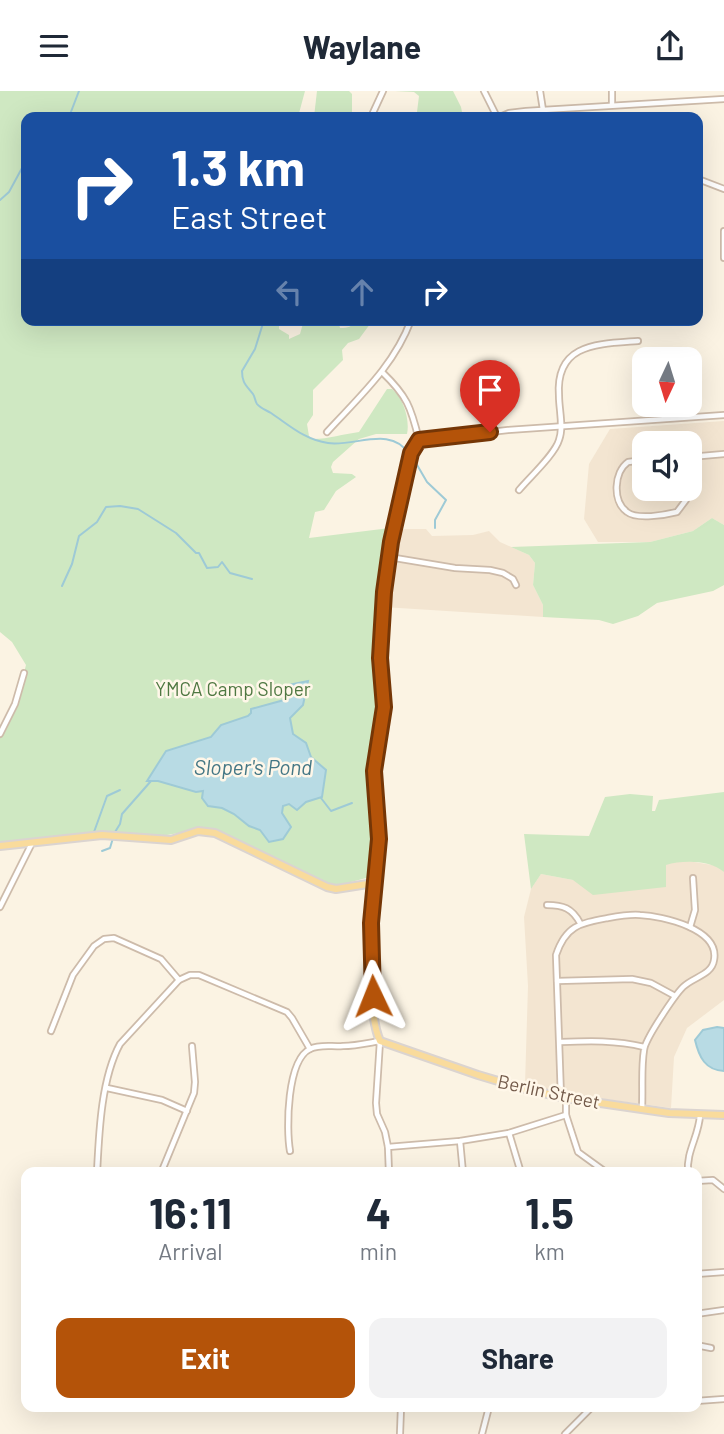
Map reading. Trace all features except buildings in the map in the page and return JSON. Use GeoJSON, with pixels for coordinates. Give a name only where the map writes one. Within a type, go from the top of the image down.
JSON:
{"type":"FeatureCollection","features":[{"type":"Feature","properties":{"kind":"main road"},"geometry":{"type":"LineString","coordinates":[[0,846],[102,835],[171,840],[198,831],[215,833],[327,887],[336,889],[374,883],[371,923],[374,1021],[380,1041]]}},
{"type":"Feature","properties":{"kind":"main road","name":"Berlin Street"},"geometry":{"type":"LineString","coordinates":[[380,1041],[478,1075],[564,1098],[701,1115],[724,1115]]}},
{"type":"Feature","properties":{"kind":"street"},"geometry":{"type":"LineString","coordinates":[[373,112],[383,91]]}},
{"type":"Feature","properties":{"kind":"street"},"geometry":{"type":"LineString","coordinates":[[484,91],[496,112]]}},
{"type":"Feature","properties":{"kind":"street"},"geometry":{"type":"LineString","coordinates":[[540,91],[543,110]]}},
{"type":"Feature","properties":{"kind":"street"},"geometry":{"type":"LineString","coordinates":[[612,91],[612,105]]}},
{"type":"Feature","properties":{"kind":"street"},"geometry":{"type":"LineString","coordinates":[[671,91],[672,101]]}},
{"type":"Feature","properties":{"kind":"street"},"geometry":{"type":"LineString","coordinates":[[520,112],[724,99]]}},
{"type":"Feature","properties":{"kind":"street"},"geometry":{"type":"LineString","coordinates":[[703,181],[724,189]]}},
{"type":"Feature","properties":{"kind":"street"},"geometry":{"type":"LineString","coordinates":[[724,231],[724,258]]}},
{"type":"Feature","properties":{"kind":"street"},"geometry":{"type":"LineString","coordinates":[[327,432],[382,372],[409,326]]}},
{"type":"Feature","properties":{"kind":"street"},"geometry":{"type":"LineString","coordinates":[[519,490],[558,444],[561,426],[559,379],[572,355],[584,347],[598,344],[638,341]]}},
{"type":"Feature","properties":{"kind":"street"},"geometry":{"type":"LineString","coordinates":[[374,883],[379,839],[374,771],[384,707],[380,658],[388,557],[411,453],[419,440],[412,412],[401,391],[382,372]]}},
{"type":"Feature","properties":{"kind":"street"},"geometry":{"type":"LineString","coordinates":[[419,440],[439,436],[724,415]]}},
{"type":"Feature","properties":{"kind":"street"},"geometry":{"type":"LineString","coordinates":[[702,456],[724,454]]}},
{"type":"Feature","properties":{"kind":"street"},"geometry":{"type":"LineString","coordinates":[[632,462],[628,462],[618,473],[617,484],[620,504],[628,513],[637,515],[677,512],[685,501]]}},
{"type":"Feature","properties":{"kind":"street"},"geometry":{"type":"LineString","coordinates":[[388,557],[455,568],[490,570],[503,573],[513,579],[516,585]]}},
{"type":"Feature","properties":{"kind":"street"},"geometry":{"type":"LineString","coordinates":[[0,734],[15,705],[24,673]]}},
{"type":"Feature","properties":{"kind":"street"},"geometry":{"type":"LineString","coordinates":[[0,907],[32,843]]}},
{"type":"Feature","properties":{"kind":"street"},"geometry":{"type":"LineString","coordinates":[[690,927],[695,909],[693,878]]}},
{"type":"Feature","properties":{"kind":"street"},"geometry":{"type":"LineString","coordinates":[[547,905],[562,905],[575,913],[580,923]]}},
{"type":"Feature","properties":{"kind":"street"},"geometry":{"type":"LineString","coordinates":[[599,1167],[578,1152],[566,1115],[564,1098],[556,955],[560,944],[580,923],[623,915],[642,915],[690,927],[705,934],[714,947],[715,962],[706,973],[685,985],[675,996],[644,1047],[642,1108]]}},
{"type":"Feature","properties":{"kind":"street"},"geometry":{"type":"LineString","coordinates":[[51,1031],[74,975],[94,946],[104,939],[114,938],[161,959],[179,981]]}},
{"type":"Feature","properties":{"kind":"street"},"geometry":{"type":"LineString","coordinates":[[97,1167],[100,1116],[114,1055],[120,1044],[179,981],[190,975],[199,975],[287,1012],[310,1049]]}},
{"type":"Feature","properties":{"kind":"street"},"geometry":{"type":"LineString","coordinates":[[557,981],[632,979],[651,983],[675,996]]}},
{"type":"Feature","properties":{"kind":"street"},"geometry":{"type":"LineString","coordinates":[[290,1151],[289,1111],[297,1064],[310,1049],[380,1041],[376,1114],[385,1132],[389,1167]]}},
{"type":"Feature","properties":{"kind":"street"},"geometry":{"type":"LineString","coordinates":[[560,1042],[621,1041],[644,1047]]}},
{"type":"Feature","properties":{"kind":"street"},"geometry":{"type":"LineString","coordinates":[[164,1167],[187,1111],[195,1082],[192,1046]]}},
{"type":"Feature","properties":{"kind":"street"},"geometry":{"type":"LineString","coordinates":[[107,1088],[162,1100],[187,1111]]}},
{"type":"Feature","properties":{"kind":"street"},"geometry":{"type":"LineString","coordinates":[[388,1147],[460,1142],[509,1133],[566,1115]]}},
{"type":"Feature","properties":{"kind":"street"},"geometry":{"type":"LineString","coordinates":[[688,1167],[687,1159],[700,1128],[701,1115]]}},
{"type":"Feature","properties":{"kind":"street"},"geometry":{"type":"LineString","coordinates":[[509,1133],[519,1167]]}},
{"type":"Feature","properties":{"kind":"street"},"geometry":{"type":"LineString","coordinates":[[460,1142],[462,1167]]}},
{"type":"Feature","properties":{"kind":"street"},"geometry":{"type":"LineString","coordinates":[[702,1181],[713,1180],[724,1189]]}},
{"type":"Feature","properties":{"kind":"street"},"geometry":{"type":"LineString","coordinates":[[702,1274],[724,1272]]}},
{"type":"Feature","properties":{"kind":"street"},"geometry":{"type":"LineString","coordinates":[[702,1313],[724,1310]]}},
{"type":"Feature","properties":{"kind":"street"},"geometry":{"type":"LineString","coordinates":[[702,1346],[711,1348]]}},
{"type":"Feature","properties":{"kind":"street"},"geometry":{"type":"LineString","coordinates":[[702,1401],[724,1399]]}},
{"type":"Feature","properties":{"kind":"street"},"geometry":{"type":"LineString","coordinates":[[400,1434],[401,1412]]}},
{"type":"Feature","properties":{"kind":"street"},"geometry":{"type":"LineString","coordinates":[[482,1434],[488,1412]]}},
{"type":"Feature","properties":{"kind":"street"},"geometry":{"type":"LineString","coordinates":[[565,1434],[587,1412]]}},
{"type":"Feature","properties":{"kind":"shaded area"},"geometry":{"type":"Polygon","coordinates":[[[724,421],[724,525],[712,518],[693,531],[650,542],[598,542],[584,519],[589,464],[610,429],[724,421]]]}},
{"type":"Feature","properties":{"kind":"shaded area"},"geometry":{"type":"Polygon","coordinates":[[[396,529],[426,529],[432,536],[473,535],[489,531],[500,542],[529,555],[535,563],[533,585],[543,605],[543,617],[383,607],[396,529]]]}},
{"type":"Feature","properties":{"kind":"shaded area"},"geometry":{"type":"Polygon","coordinates":[[[682,860],[718,866],[724,872],[724,1000],[687,1028],[674,1057],[671,1108],[568,1094],[525,1084],[528,986],[524,917],[531,889],[541,874],[573,880],[682,860]]]}},
{"type":"Feature","properties":{"kind":"green space","name":"YMCA Camp Sloper"},"geometry":{"type":"Polygon","coordinates":[[[0,91],[305,91],[299,112],[21,112],[21,326],[279,326],[279,329],[289,335],[289,339],[300,334],[302,326],[369,326],[359,339],[348,343],[342,350],[343,360],[313,390],[313,415],[307,424],[309,436],[313,439],[359,432],[387,389],[392,389],[400,398],[407,416],[407,434],[376,434],[359,439],[333,462],[333,473],[352,474],[356,477],[336,491],[324,510],[315,512],[309,538],[390,528],[378,594],[377,664],[380,718],[371,775],[376,829],[370,877],[332,887],[208,828],[161,836],[98,833],[0,842],[0,738],[14,711],[26,665],[12,642],[0,632],[0,91]]]}},
{"type":"Feature","properties":{"kind":"green space"},"geometry":{"type":"Polygon","coordinates":[[[317,91],[349,91],[352,94],[352,112],[315,112],[317,91]]]}},
{"type":"Feature","properties":{"kind":"green space"},"geometry":{"type":"Polygon","coordinates":[[[395,91],[453,91],[462,112],[417,112],[419,96],[414,92],[395,91]]]}},
{"type":"Feature","properties":{"kind":"green space"},"geometry":{"type":"Polygon","coordinates":[[[712,518],[724,525],[724,585],[713,591],[657,603],[638,616],[613,624],[599,620],[543,617],[543,605],[533,585],[535,563],[529,555],[511,547],[650,542],[693,531],[712,518]]]}},
{"type":"Feature","properties":{"kind":"green space"},"geometry":{"type":"Polygon","coordinates":[[[724,792],[724,872],[704,863],[673,863],[666,865],[666,887],[593,895],[573,880],[541,874],[531,889],[524,834],[589,836],[605,797],[630,794],[653,796],[652,811],[655,811],[659,800],[724,792]]]}},
{"type":"Feature","properties":{"kind":"water","name":"Sloper's Pond"},"geometry":{"type":"Polygon","coordinates":[[[308,681],[303,705],[290,718],[293,734],[306,743],[311,757],[326,770],[322,797],[306,802],[297,810],[289,804],[283,806],[282,813],[291,827],[283,839],[269,842],[260,830],[249,826],[234,814],[222,808],[208,806],[202,798],[203,791],[196,792],[158,781],[147,781],[166,751],[211,737],[221,725],[248,716],[251,709],[284,700],[287,697],[288,685],[308,681]]]}},
{"type":"Feature","properties":{"kind":"water"},"geometry":{"type":"Polygon","coordinates":[[[724,1028],[724,1071],[712,1068],[704,1061],[695,1040],[703,1030],[724,1028]]]}},
{"type":"Feature","properties":{"kind":"waterway"},"geometry":{"type":"LineString","coordinates":[[71,112],[79,91]]}},
{"type":"Feature","properties":{"kind":"waterway"},"geometry":{"type":"LineString","coordinates":[[0,200],[9,192],[21,170]]}},
{"type":"Feature","properties":{"kind":"waterway"},"geometry":{"type":"LineString","coordinates":[[262,326],[255,349],[242,371],[246,386],[258,405],[312,439],[328,443],[383,439],[401,445],[409,454]]}},
{"type":"Feature","properties":{"kind":"waterway"},"geometry":{"type":"LineString","coordinates":[[413,458],[427,482],[446,500],[435,520],[435,528]]}},
{"type":"Feature","properties":{"kind":"waterway"},"geometry":{"type":"LineString","coordinates":[[62,586],[72,564],[79,536],[97,522],[106,507],[120,506],[138,509],[176,533],[199,553],[207,568],[218,567],[222,562],[230,573],[252,579]]}},
{"type":"Feature","properties":{"kind":"waterway"},"geometry":{"type":"LineString","coordinates":[[115,832],[122,814],[151,781]]}},
{"type":"Feature","properties":{"kind":"waterway"},"geometry":{"type":"LineString","coordinates":[[94,832],[107,796],[120,790]]}},
{"type":"Feature","properties":{"kind":"waterway"},"geometry":{"type":"LineString","coordinates":[[321,798],[331,811],[352,803]]}},
{"type":"Feature","properties":{"kind":"waterway"},"geometry":{"type":"LineString","coordinates":[[102,851],[110,848],[113,838]]}},
{"type":"Feature","properties":{"kind":"route"},"geometry":{"type":"LineString","coordinates":[[373,996],[371,923],[379,839],[374,771],[384,707],[380,658],[388,557],[411,453],[419,440],[490,432]]}}]}
